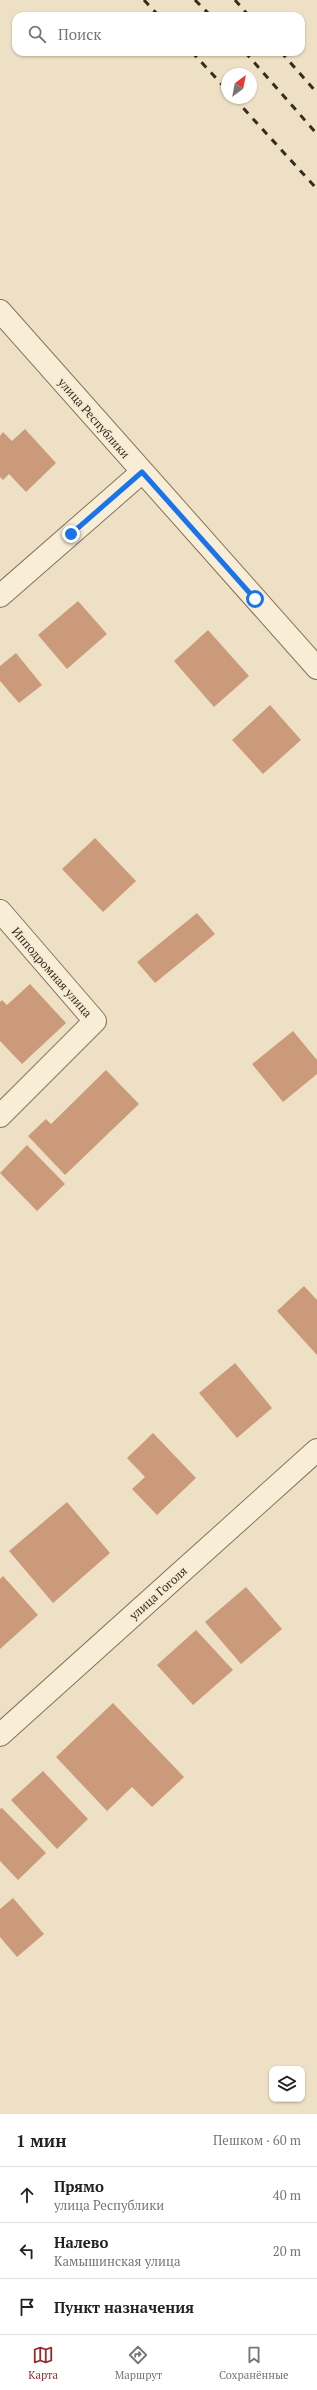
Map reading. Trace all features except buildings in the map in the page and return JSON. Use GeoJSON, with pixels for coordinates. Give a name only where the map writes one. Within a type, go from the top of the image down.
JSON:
{"type":"FeatureCollection","features":[{"type":"Feature","properties":{"kind":"street","name":"улица Республики"},"geometry":{"type":"LineString","coordinates":[[0,311],[317,668]]}},
{"type":"Feature","properties":{"kind":"street"},"geometry":{"type":"LineString","coordinates":[[0,596],[142,472]]}},
{"type":"Feature","properties":{"kind":"street","name":"Ипподромная улица"},"geometry":{"type":"LineString","coordinates":[[0,911],[95,1021],[0,1116]]}},
{"type":"Feature","properties":{"kind":"street","name":"улица Гоголя"},"geometry":{"type":"LineString","coordinates":[[0,1735],[317,1450]]}},
{"type":"Feature","properties":{"kind":"railway"},"geometry":{"type":"LineString","coordinates":[[144,0],[155,12]]}},
{"type":"Feature","properties":{"kind":"railway"},"geometry":{"type":"LineString","coordinates":[[195,0],[207,12]]}},
{"type":"Feature","properties":{"kind":"railway"},"geometry":{"type":"LineString","coordinates":[[235,0],[246,12]]}},
{"type":"Feature","properties":{"kind":"railway"},"geometry":{"type":"LineString","coordinates":[[196,56],[221,83]]}},
{"type":"Feature","properties":{"kind":"railway"},"geometry":{"type":"LineString","coordinates":[[249,56],[317,134]]}},
{"type":"Feature","properties":{"kind":"railway"},"geometry":{"type":"LineString","coordinates":[[285,56],[317,93]]}},
{"type":"Feature","properties":{"kind":"railway"},"geometry":{"type":"LineString","coordinates":[[239,104],[317,189]]}},
{"type":"Feature","properties":{"kind":"route"},"geometry":{"type":"LineString","coordinates":[[71,534],[142,472],[255,599]]}}]}
